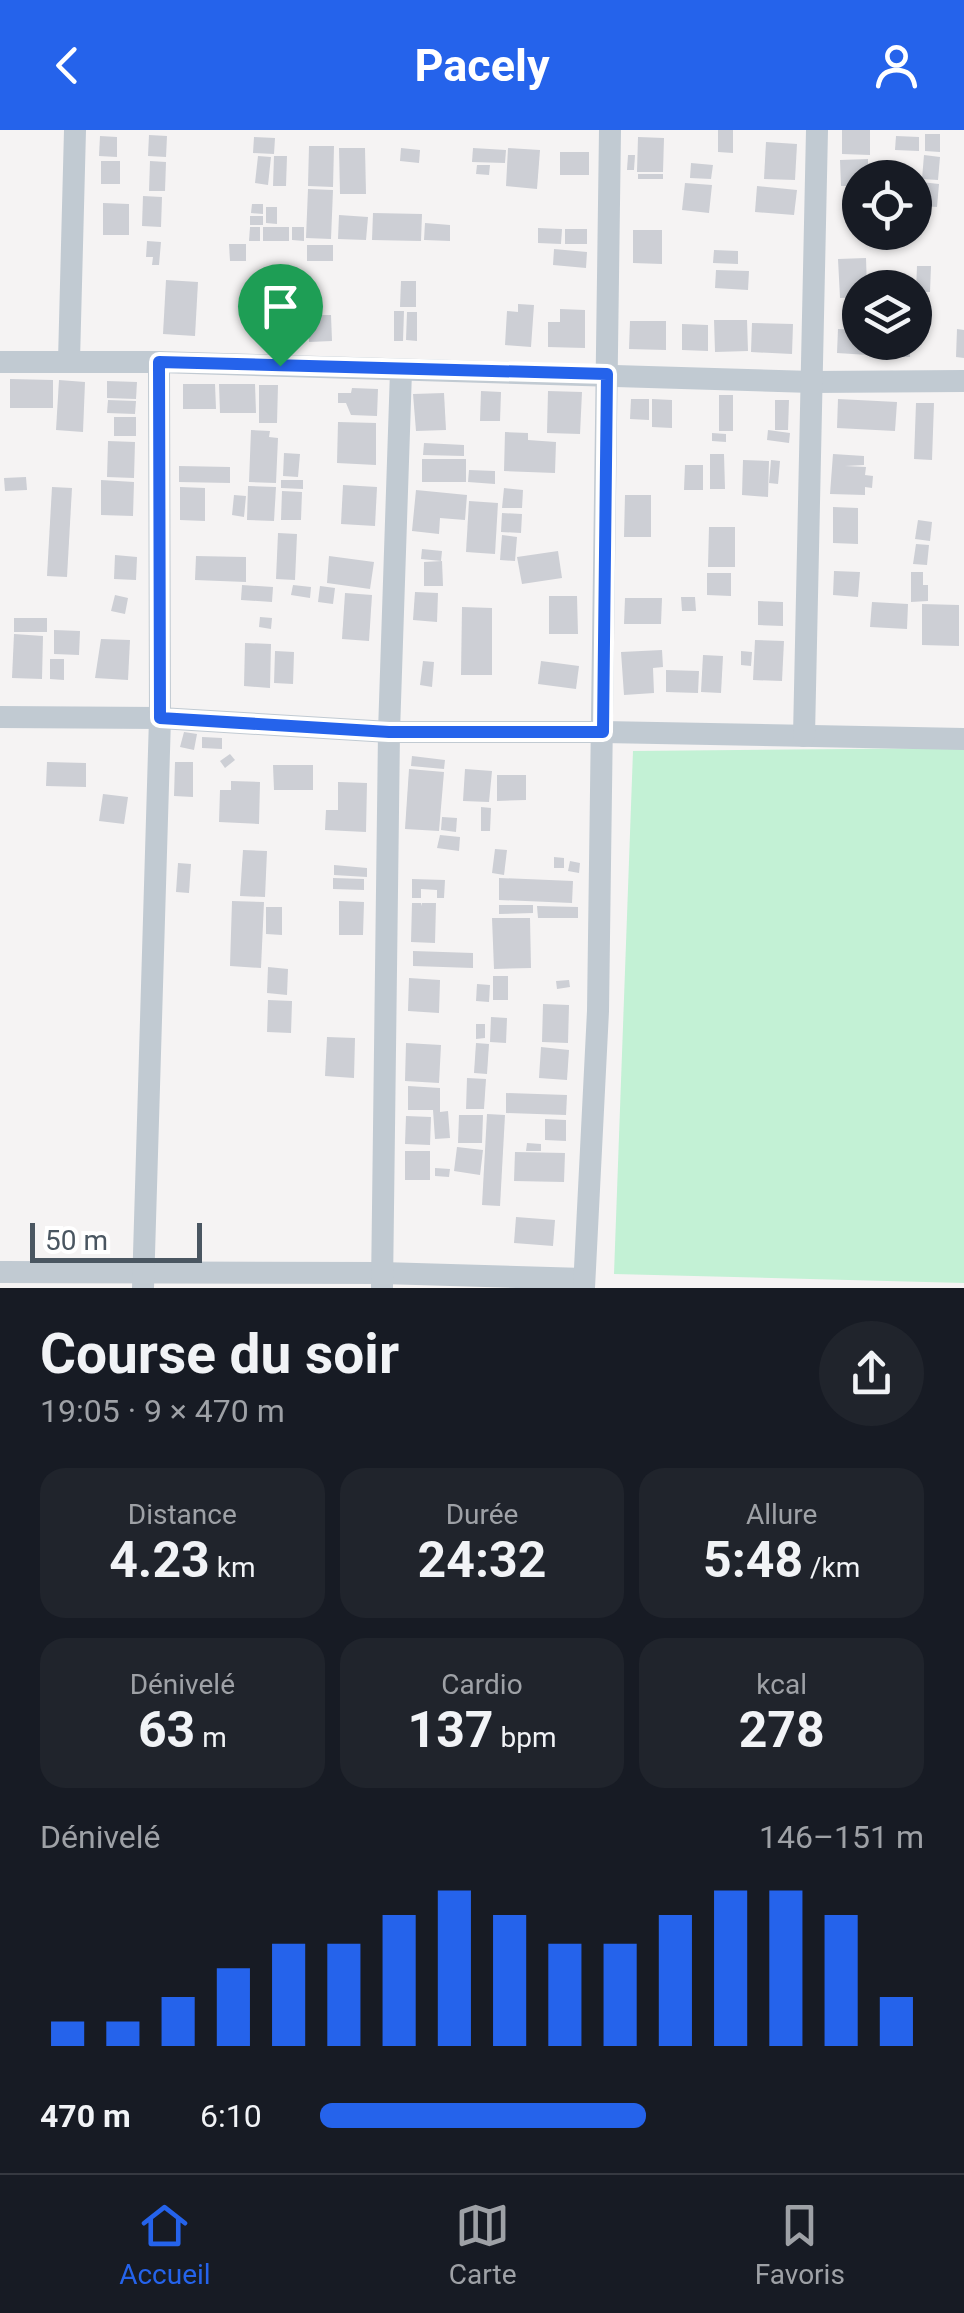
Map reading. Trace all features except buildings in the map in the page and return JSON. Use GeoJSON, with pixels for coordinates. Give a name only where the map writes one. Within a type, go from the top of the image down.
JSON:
{"type":"FeatureCollection","features":[{"type":"Feature","properties":{"kind":"street"},"geometry":{"type":"LineString","coordinates":[[69,361],[75,130]]}},
{"type":"Feature","properties":{"kind":"street"},"geometry":{"type":"LineString","coordinates":[[0,1272],[143,1280],[584,1283],[598,1011],[610,130]]}},
{"type":"Feature","properties":{"kind":"street"},"geometry":{"type":"LineString","coordinates":[[804,736],[817,130]]}},
{"type":"Feature","properties":{"kind":"street"},"geometry":{"type":"LineString","coordinates":[[0,362],[159,362],[812,382],[964,381]]}},
{"type":"Feature","properties":{"kind":"street"},"geometry":{"type":"LineString","coordinates":[[143,1280],[160,718],[159,362]]}},
{"type":"Feature","properties":{"kind":"street"},"geometry":{"type":"LineString","coordinates":[[382,1280],[389,732],[402,371]]}},
{"type":"Feature","properties":{"kind":"street"},"geometry":{"type":"LineString","coordinates":[[0,717],[160,718],[389,732],[964,739]]}},
{"type":"Feature","properties":{"kind":"green space"},"geometry":{"type":"Polygon","coordinates":[[[964,748],[964,1283],[614,1274],[633,751],[964,748]]]}},
{"type":"Feature","properties":{"kind":"route"},"geometry":{"type":"LineString","coordinates":[[159,362],[280,366],[607,374],[603,732],[389,732],[160,718],[159,362]]}}]}
